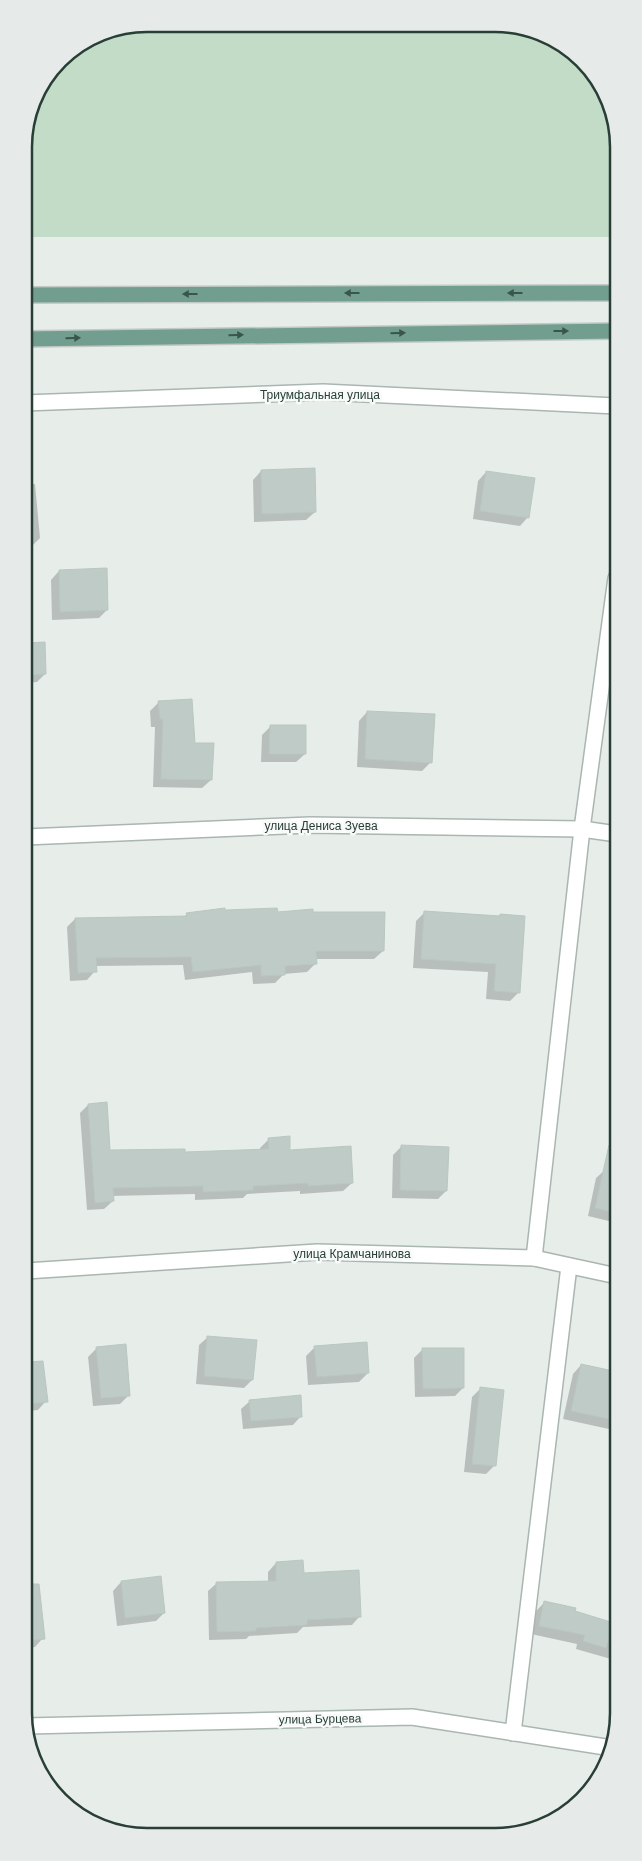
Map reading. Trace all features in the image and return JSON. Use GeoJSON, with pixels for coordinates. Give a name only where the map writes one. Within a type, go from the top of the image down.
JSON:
{"type":"FeatureCollection","features":[{"type":"Feature","properties":{"kind":"main road"},"geometry":{"type":"LineString","coordinates":[[33,295],[610,293]]}},
{"type":"Feature","properties":{"kind":"main road"},"geometry":{"type":"LineString","coordinates":[[33,338],[610,331]]}},
{"type":"Feature","properties":{"kind":"street","name":"Триумфальная улица"},"geometry":{"type":"LineString","coordinates":[[33,403],[323,392],[610,406]]}},
{"type":"Feature","properties":{"kind":"street"},"geometry":{"type":"LineString","coordinates":[[534,1258],[582,829],[610,625]]}},
{"type":"Feature","properties":{"kind":"street","name":"улица Дениса Зуева"},"geometry":{"type":"LineString","coordinates":[[33,837],[310,825],[582,829],[610,833]]}},
{"type":"Feature","properties":{"kind":"street","name":"улица Крамчанинова"},"geometry":{"type":"LineString","coordinates":[[32,1271],[317,1252],[534,1258],[609,1274]]}},
{"type":"Feature","properties":{"kind":"street"},"geometry":{"type":"LineString","coordinates":[[513,1733],[569,1266]]}},
{"type":"Feature","properties":{"kind":"street","name":"улица Бурцева"},"geometry":{"type":"LineString","coordinates":[[33,1726],[412,1717],[605,1747]]}},
{"type":"Feature","properties":{"kind":"green space"},"geometry":{"type":"Polygon","coordinates":[[[140,33],[509,33],[545,44],[564,56],[586,78],[598,97],[607,125],[610,148],[610,237],[33,237],[33,133],[41,104],[48,90],[66,66],[97,44],[118,36],[140,33]]]}},
{"type":"Feature","properties":{"kind":"building"},"geometry":{"type":"Polygon","coordinates":[[[315,468],[316,512],[262,514],[261,470],[315,468]]]}},
{"type":"Feature","properties":{"kind":"building"},"geometry":{"type":"Polygon","coordinates":[[[486,471],[535,478],[529,518],[480,511],[486,471]]]}},
{"type":"Feature","properties":{"kind":"building"},"geometry":{"type":"Polygon","coordinates":[[[107,568],[108,610],[60,612],[59,570],[107,568]]]}},
{"type":"Feature","properties":{"kind":"building"},"geometry":{"type":"Polygon","coordinates":[[[45,642],[46,674],[33,675],[33,643],[45,642]]]}},
{"type":"Feature","properties":{"kind":"building"},"geometry":{"type":"Polygon","coordinates":[[[192,699],[195,743],[214,743],[212,780],[161,779],[163,719],[160,719],[158,701],[192,699]]]}},
{"type":"Feature","properties":{"kind":"building"},"geometry":{"type":"Polygon","coordinates":[[[367,711],[435,714],[432,763],[365,759],[367,711]]]}},
{"type":"Feature","properties":{"kind":"building"},"geometry":{"type":"Polygon","coordinates":[[[270,725],[306,725],[306,754],[269,754],[270,725]]]}},
{"type":"Feature","properties":{"kind":"building"},"geometry":{"type":"Polygon","coordinates":[[[225,908],[225,910],[277,908],[278,912],[313,909],[313,912],[385,912],[384,951],[316,951],[317,964],[285,966],[285,975],[261,976],[261,965],[193,972],[191,957],[96,958],[97,972],[78,973],[75,918],[187,916],[186,913],[225,908]]]}},
{"type":"Feature","properties":{"kind":"building"},"geometry":{"type":"Polygon","coordinates":[[[424,911],[525,916],[520,993],[494,991],[496,964],[421,959],[424,911]]]}},
{"type":"Feature","properties":{"kind":"building"},"geometry":{"type":"Polygon","coordinates":[[[107,1102],[110,1150],[185,1149],[185,1152],[269,1149],[268,1138],[290,1136],[290,1150],[351,1146],[353,1183],[308,1186],[308,1183],[253,1186],[253,1190],[203,1192],[203,1186],[113,1188],[114,1201],[95,1203],[88,1104],[107,1102]]]}},
{"type":"Feature","properties":{"kind":"building"},"geometry":{"type":"Polygon","coordinates":[[[401,1145],[449,1147],[447,1191],[400,1190],[401,1145]]]}},
{"type":"Feature","properties":{"kind":"building"},"geometry":{"type":"Polygon","coordinates":[[[609,1145],[609,1145],[609,1211],[595,1208],[609,1145]]]}},
{"type":"Feature","properties":{"kind":"building"},"geometry":{"type":"Polygon","coordinates":[[[207,1336],[257,1340],[253,1380],[204,1376],[207,1336]]]}},
{"type":"Feature","properties":{"kind":"building"},"geometry":{"type":"Polygon","coordinates":[[[367,1342],[369,1373],[317,1377],[314,1346],[367,1342]]]}},
{"type":"Feature","properties":{"kind":"building"},"geometry":{"type":"Polygon","coordinates":[[[126,1344],[130,1396],[101,1398],[96,1347],[126,1344]]]}},
{"type":"Feature","properties":{"kind":"building"},"geometry":{"type":"Polygon","coordinates":[[[422,1348],[464,1348],[464,1388],[423,1389],[422,1348]]]}},
{"type":"Feature","properties":{"kind":"building"},"geometry":{"type":"Polygon","coordinates":[[[43,1361],[48,1402],[32,1403],[32,1362],[43,1361]]]}},
{"type":"Feature","properties":{"kind":"building"},"geometry":{"type":"Polygon","coordinates":[[[581,1364],[609,1370],[609,1419],[571,1411],[581,1364]]]}},
{"type":"Feature","properties":{"kind":"building"},"geometry":{"type":"Polygon","coordinates":[[[480,1387],[504,1390],[496,1466],[472,1464],[480,1387]]]}},
{"type":"Feature","properties":{"kind":"building"},"geometry":{"type":"Polygon","coordinates":[[[301,1395],[302,1417],[251,1421],[249,1400],[301,1395]]]}},
{"type":"Feature","properties":{"kind":"building"},"geometry":{"type":"Polygon","coordinates":[[[303,1560],[304,1573],[359,1570],[361,1617],[307,1620],[307,1625],[256,1628],[256,1631],[217,1632],[216,1582],[276,1581],[276,1562],[303,1560]]]}},
{"type":"Feature","properties":{"kind":"building"},"geometry":{"type":"Polygon","coordinates":[[[161,1576],[165,1613],[125,1618],[121,1581],[161,1576]]]}},
{"type":"Feature","properties":{"kind":"building"},"geometry":{"type":"Polygon","coordinates":[[[32,1584],[39,1584],[45,1639],[32,1640],[32,1584]]]}},
{"type":"Feature","properties":{"kind":"building"},"geometry":{"type":"Polygon","coordinates":[[[544,1601],[576,1608],[575,1611],[609,1621],[609,1638],[606,1648],[583,1641],[585,1635],[539,1626],[544,1601]]]}}]}
